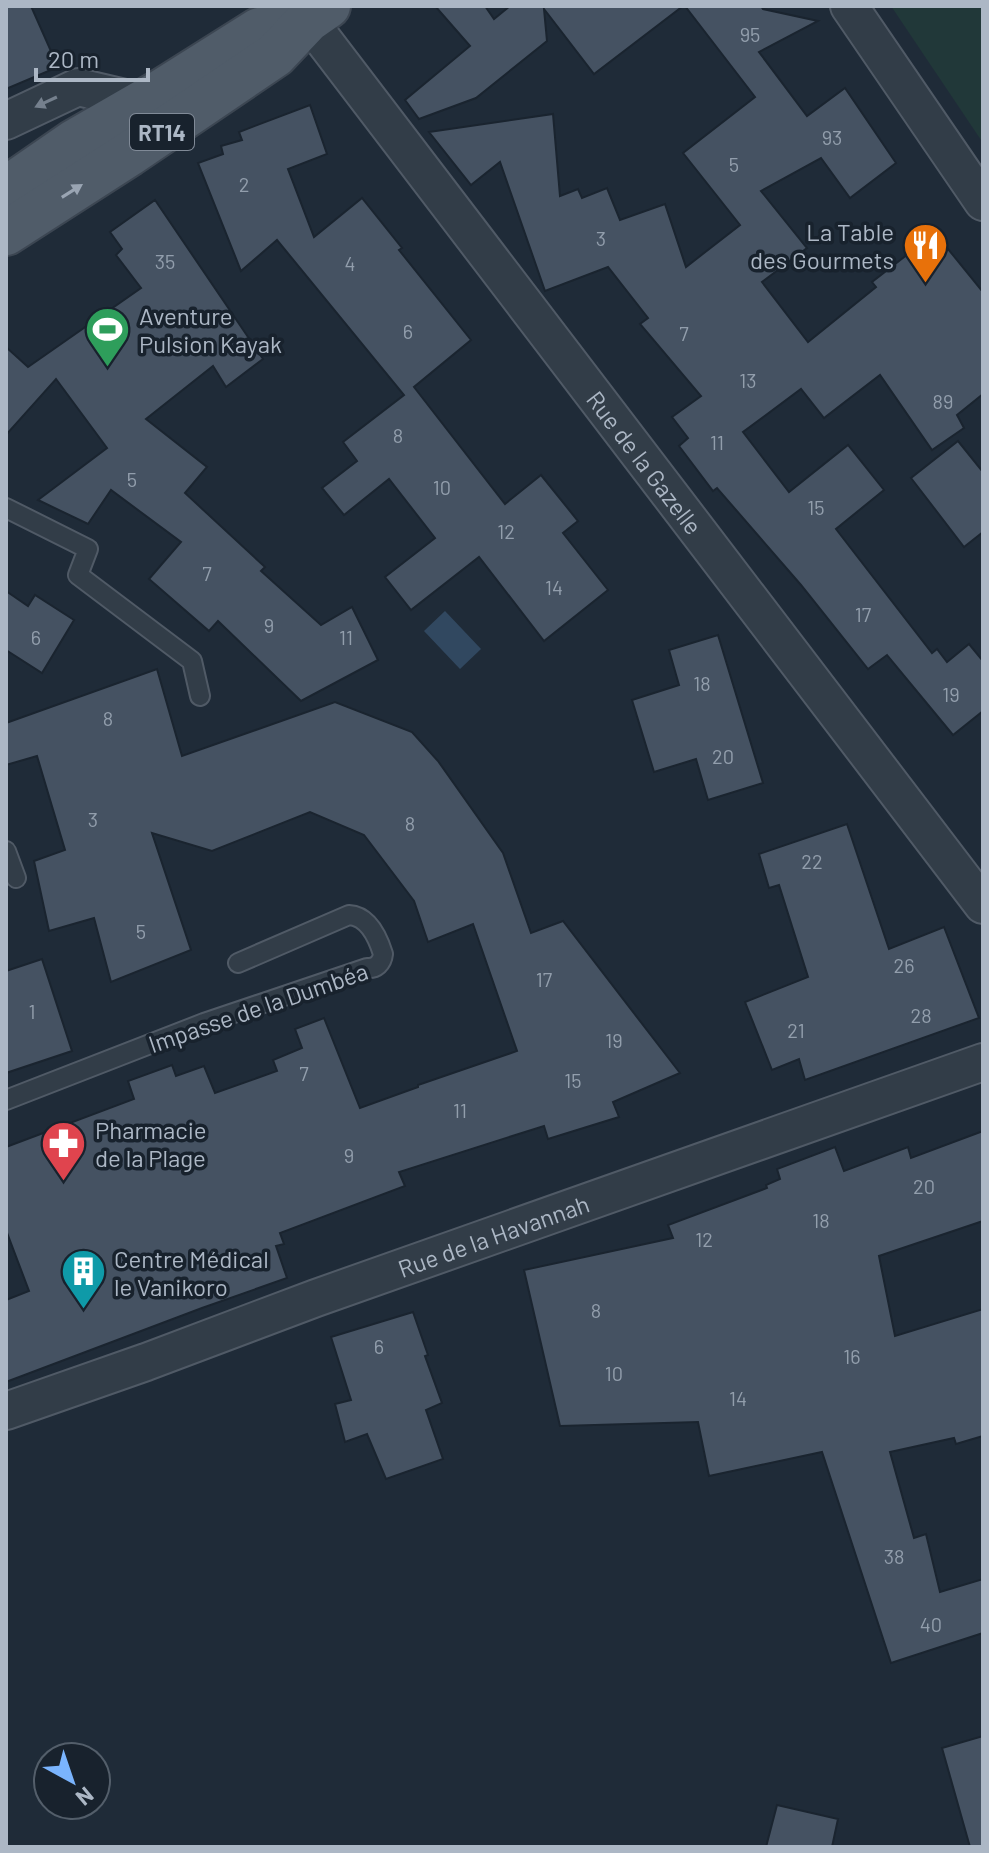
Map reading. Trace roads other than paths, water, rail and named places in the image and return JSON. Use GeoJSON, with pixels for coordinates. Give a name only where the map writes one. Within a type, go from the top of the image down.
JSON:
{"type":"FeatureCollection","features":[{"type":"Feature","properties":{"kind":"main road","name":"RT14"},"geometry":{"type":"LineString","coordinates":[[6,189],[74,142],[259,30],[318,13]]}},
{"type":"Feature","properties":{"kind":"main road","name":"RT14"},"geometry":{"type":"LineString","coordinates":[[6,233],[275,55],[318,13]]}},
{"type":"Feature","properties":{"kind":"street"},"geometry":{"type":"LineString","coordinates":[[849,6],[983,202]]}},
{"type":"Feature","properties":{"kind":"street","name":"Rue de la Gazelle"},"geometry":{"type":"LineString","coordinates":[[318,13],[983,905]]}},
{"type":"Feature","properties":{"kind":"street"},"geometry":{"type":"LineString","coordinates":[[6,121],[78,87],[142,102]]}},
{"type":"Feature","properties":{"kind":"street","name":"Rue de la Havannah"},"geometry":{"type":"LineString","coordinates":[[6,1411],[983,1062]]}},
{"type":"Feature","properties":{"kind":"lane"},"geometry":{"type":"LineString","coordinates":[[6,508],[88,549],[78,575],[192,661],[200,696]]}},
{"type":"Feature","properties":{"kind":"lane"},"geometry":{"type":"LineString","coordinates":[[6,851],[16,878]]}},
{"type":"Feature","properties":{"kind":"lane","name":"Impasse de la Dumbéa"},"geometry":{"type":"LineString","coordinates":[[6,1100],[204,1023],[371,969],[380,963],[383,954],[364,919],[349,915],[238,963]]}},
{"type":"Feature","properties":{"kind":"water"},"geometry":{"type":"Polygon","coordinates":[[[445,611],[481,649],[460,669],[424,631],[445,611]]]}},
{"type":"Feature","properties":{"kind":"place","name":"La Table des Gourmets"},"geometry":{"type":"Point","coordinates":[925,284]}},
{"type":"Feature","properties":{"kind":"place","name":"Aventure Pulsion Kayak"},"geometry":{"type":"Point","coordinates":[108,368]}},
{"type":"Feature","properties":{"kind":"place","name":"Pharmacie de la Plage"},"geometry":{"type":"Point","coordinates":[64,1182]}},
{"type":"Feature","properties":{"kind":"place","name":"Centre Médical le Vanikoro"},"geometry":{"type":"Point","coordinates":[83,1311]}}]}
